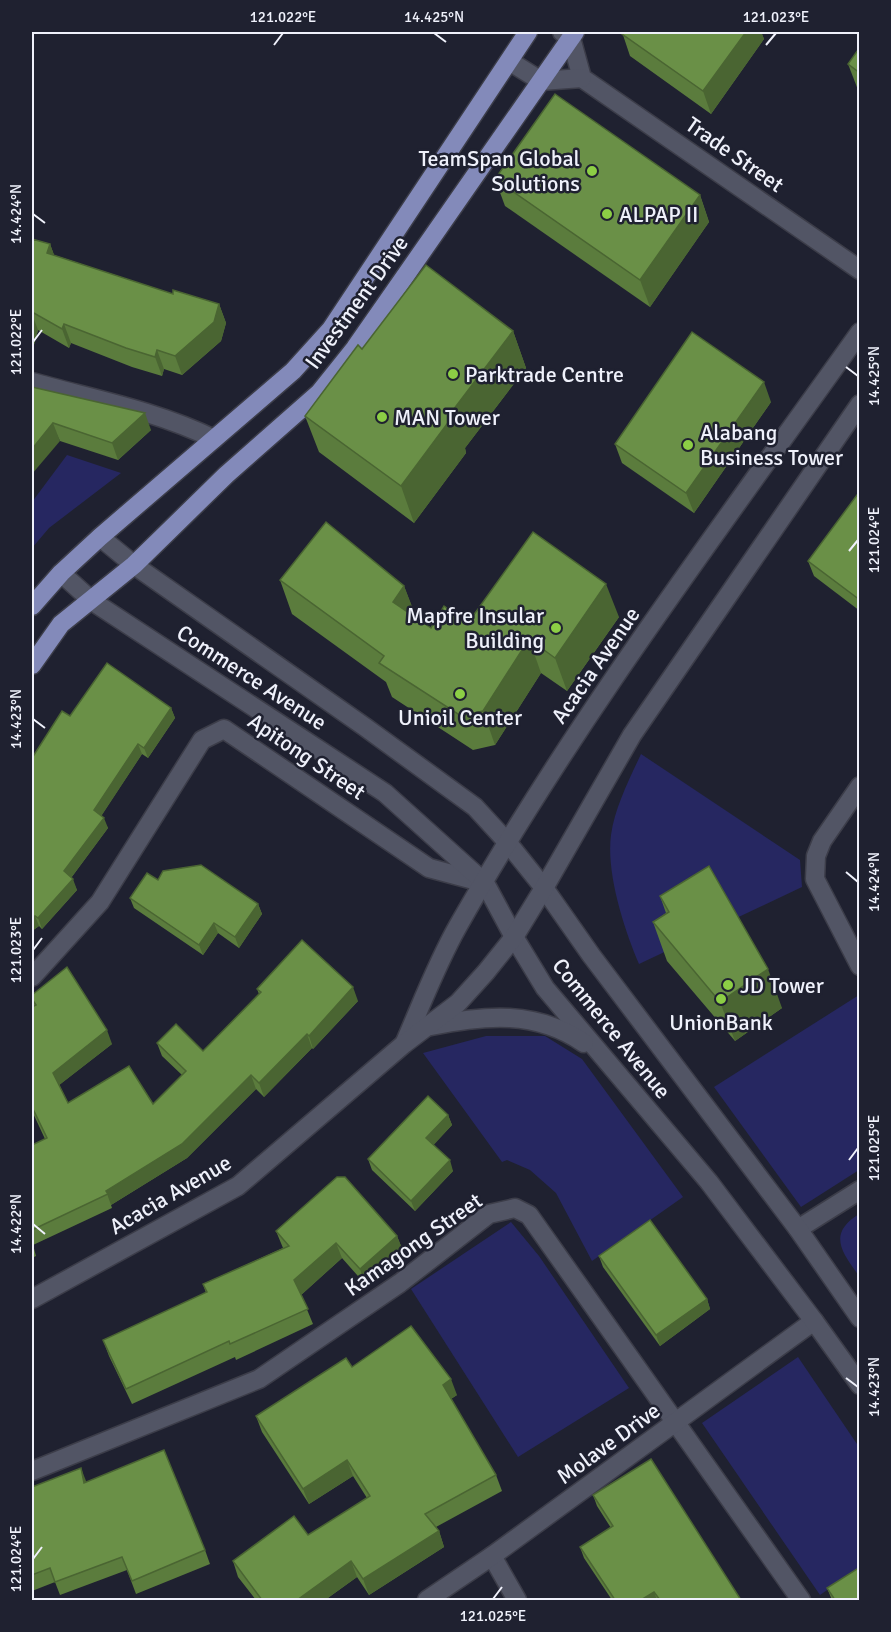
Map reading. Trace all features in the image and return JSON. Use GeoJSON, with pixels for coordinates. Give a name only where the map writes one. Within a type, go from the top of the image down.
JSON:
{"type":"FeatureCollection","features":[{"type":"Feature","properties":{"kind":"main road","name":"Investment Drive"},"geometry":{"type":"LineString","coordinates":[[32,606],[61,573],[100,537],[293,371],[331,329],[528,32]]}},
{"type":"Feature","properties":{"kind":"main road","name":"Investment Drive"},"geometry":{"type":"LineString","coordinates":[[32,665],[61,624],[134,565],[226,475],[319,393],[355,348],[541,81],[569,34]]}},
{"type":"Feature","properties":{"kind":"street"},"geometry":{"type":"LineString","coordinates":[[509,61],[541,81],[582,78],[569,34]]}},
{"type":"Feature","properties":{"kind":"street","name":"Trade Street"},"geometry":{"type":"LineString","coordinates":[[582,78],[860,270]]}},
{"type":"Feature","properties":{"kind":"street","name":"Acacia Avenue"},"geometry":{"type":"LineString","coordinates":[[404,1044],[458,927],[593,707],[860,332]]}},
{"type":"Feature","properties":{"kind":"street"},"geometry":{"type":"LineString","coordinates":[[32,382],[142,412],[194,429],[214,439]]}},
{"type":"Feature","properties":{"kind":"street","name":"Acacia Avenue"},"geometry":{"type":"LineString","coordinates":[[32,1299],[238,1186],[404,1044],[458,1003],[514,937],[632,735],[860,404]]}},
{"type":"Feature","properties":{"kind":"street","name":"Commerce Avenue"},"geometry":{"type":"LineString","coordinates":[[100,537],[134,565],[475,807],[544,888],[591,955],[798,1229],[860,1318]]}},
{"type":"Feature","properties":{"kind":"street","name":"Commerce Avenue"},"geometry":{"type":"LineString","coordinates":[[61,573],[92,601],[385,793],[484,883],[544,988],[709,1182],[860,1385]]}},
{"type":"Feature","properties":{"kind":"street","name":"Apitong Street"},"geometry":{"type":"LineString","coordinates":[[32,977],[100,902],[202,740],[224,729],[429,868],[484,883]]}},
{"type":"Feature","properties":{"kind":"street"},"geometry":{"type":"LineString","coordinates":[[860,786],[822,841],[816,856],[815,879],[860,966]]}},
{"type":"Feature","properties":{"kind":"street"},"geometry":{"type":"LineString","coordinates":[[427,1027],[469,1018],[495,1016],[516,1018],[546,1024],[570,1033],[600,1054]]}},
{"type":"Feature","properties":{"kind":"street"},"geometry":{"type":"LineString","coordinates":[[798,1229],[860,1190]]}},
{"type":"Feature","properties":{"kind":"street","name":"Kamagong Street"},"geometry":{"type":"LineString","coordinates":[[32,1472],[259,1379],[400,1283],[489,1215],[515,1208],[529,1215],[801,1600]]}},
{"type":"Feature","properties":{"kind":"street","name":"Molave Drive"},"geometry":{"type":"LineString","coordinates":[[427,1600],[492,1556],[814,1321]]}},
{"type":"Feature","properties":{"kind":"street"},"geometry":{"type":"LineString","coordinates":[[492,1556],[517,1600]]}},
{"type":"Feature","properties":{"kind":"shaded area"},"geometry":{"type":"Polygon","coordinates":[[[67,455],[121,473],[49,528],[32,548],[32,502],[67,455]]]}},
{"type":"Feature","properties":{"kind":"shaded area"},"geometry":{"type":"Polygon","coordinates":[[[641,754],[800,860],[802,887],[639,964],[618,901],[610,850],[616,814],[641,754]]]}},
{"type":"Feature","properties":{"kind":"shaded area"},"geometry":{"type":"Polygon","coordinates":[[[859,995],[859,1170],[801,1207],[714,1087],[859,995]]]}},
{"type":"Feature","properties":{"kind":"shaded area"},"geometry":{"type":"Polygon","coordinates":[[[486,1036],[545,1036],[582,1059],[683,1197],[592,1261],[556,1193],[530,1170],[507,1160],[502,1162],[423,1053],[486,1036]]]}},
{"type":"Feature","properties":{"kind":"shaded area"},"geometry":{"type":"Polygon","coordinates":[[[859,1214],[859,1276],[843,1251],[840,1236],[849,1221],[859,1214]]]}},
{"type":"Feature","properties":{"kind":"shaded area"},"geometry":{"type":"Polygon","coordinates":[[[511,1222],[539,1256],[629,1388],[518,1457],[411,1289],[511,1222]]]}},
{"type":"Feature","properties":{"kind":"shaded area"},"geometry":{"type":"Polygon","coordinates":[[[798,1357],[859,1447],[859,1568],[820,1595],[702,1423],[798,1357]]]}},
{"type":"Feature","properties":{"kind":"building"},"geometry":{"type":"Polygon","coordinates":[[[622,32],[746,32],[703,91],[622,32]]]}},
{"type":"Feature","properties":{"kind":"building"},"geometry":{"type":"Polygon","coordinates":[[[860,47],[860,73],[848,64],[860,47]]]}},
{"type":"Feature","properties":{"kind":"building","name":"ALPAP II"},"geometry":{"type":"Polygon","coordinates":[[[555,94],[700,195],[640,280],[495,179],[555,94]]]}},
{"type":"Feature","properties":{"kind":"building"},"geometry":{"type":"Polygon","coordinates":[[[32,239],[50,244],[47,253],[173,294],[173,290],[219,304],[214,322],[175,356],[157,350],[155,357],[64,324],[62,329],[32,312],[32,239]]]}},
{"type":"Feature","properties":{"kind":"building"},"geometry":{"type":"Polygon","coordinates":[[[426,265],[513,331],[450,414],[453,416],[401,486],[305,416],[358,345],[362,349],[426,265]]]}},
{"type":"Feature","properties":{"kind":"building","name":"Alabang Business Tower"},"geometry":{"type":"Polygon","coordinates":[[[692,332],[764,382],[686,493],[615,444],[692,332]]]}},
{"type":"Feature","properties":{"kind":"building"},"geometry":{"type":"Polygon","coordinates":[[[32,387],[145,413],[112,443],[53,423],[32,449],[32,387]]]}},
{"type":"Feature","properties":{"kind":"building"},"geometry":{"type":"Polygon","coordinates":[[[860,491],[860,600],[808,561],[860,491]]]}},
{"type":"Feature","properties":{"kind":"building"},"geometry":{"type":"Polygon","coordinates":[[[326,522],[404,586],[393,602],[431,628],[444,606],[468,623],[533,532],[606,584],[555,658],[529,639],[483,711],[461,716],[379,663],[384,656],[280,580],[326,522]]]}},
{"type":"Feature","properties":{"kind":"building"},"geometry":{"type":"Polygon","coordinates":[[[107,663],[171,708],[144,748],[138,744],[94,810],[104,818],[64,871],[73,879],[38,918],[35,916],[32,918],[32,758],[62,711],[70,716],[107,663]]]}},
{"type":"Feature","properties":{"kind":"building"},"geometry":{"type":"Polygon","coordinates":[[[201,865],[258,904],[235,937],[214,923],[199,945],[130,898],[147,873],[158,880],[163,871],[201,865]]]}},
{"type":"Feature","properties":{"kind":"building"},"geometry":{"type":"Polygon","coordinates":[[[709,866],[768,969],[720,1002],[653,922],[669,912],[660,896],[709,866]]]}},
{"type":"Feature","properties":{"kind":"building"},"geometry":{"type":"Polygon","coordinates":[[[302,940],[353,987],[309,1036],[307,1034],[259,1083],[251,1075],[182,1144],[106,1191],[108,1194],[32,1230],[32,1145],[47,1138],[32,1107],[32,1007],[36,1005],[32,995],[67,967],[107,1030],[53,1073],[68,1103],[129,1066],[153,1104],[186,1071],[157,1043],[176,1024],[203,1051],[261,992],[257,989],[302,940]]]}},
{"type":"Feature","properties":{"kind":"building"},"geometry":{"type":"Polygon","coordinates":[[[428,1096],[448,1115],[426,1138],[450,1160],[411,1201],[368,1159],[428,1096]]]}},
{"type":"Feature","properties":{"kind":"building"},"geometry":{"type":"Polygon","coordinates":[[[337,1177],[345,1177],[397,1236],[360,1269],[336,1243],[294,1280],[308,1309],[230,1344],[229,1341],[126,1389],[103,1340],[207,1292],[203,1284],[289,1246],[276,1231],[337,1177]]]}},
{"type":"Feature","properties":{"kind":"building"},"geometry":{"type":"Polygon","coordinates":[[[650,1220],[707,1299],[656,1335],[599,1256],[650,1220]]]}},
{"type":"Feature","properties":{"kind":"building"},"geometry":{"type":"Polygon","coordinates":[[[411,1326],[451,1379],[443,1385],[496,1475],[425,1514],[439,1531],[363,1579],[351,1561],[297,1600],[262,1600],[233,1561],[294,1516],[308,1535],[370,1496],[347,1460],[303,1489],[256,1416],[346,1358],[352,1367],[411,1326]]]}},
{"type":"Feature","properties":{"kind":"building"},"geometry":{"type":"Polygon","coordinates":[[[164,1450],[205,1550],[132,1581],[122,1557],[55,1582],[50,1568],[32,1575],[32,1487],[81,1468],[84,1483],[164,1450]]]}},
{"type":"Feature","properties":{"kind":"building"},"geometry":{"type":"Polygon","coordinates":[[[651,1459],[741,1600],[660,1600],[654,1592],[641,1600],[615,1600],[580,1547],[613,1526],[593,1495],[651,1459]]]}},
{"type":"Feature","properties":{"kind":"building"},"geometry":{"type":"Polygon","coordinates":[[[860,1567],[860,1600],[835,1600],[827,1588],[860,1567]]]}},
{"type":"Feature","properties":{"kind":"place","name":"TeamSpan Global Solutions"},"geometry":{"type":"Point","coordinates":[592,171]}},
{"type":"Feature","properties":{"kind":"place","name":"ALPAP II"},"geometry":{"type":"Point","coordinates":[607,214]}},
{"type":"Feature","properties":{"kind":"place","name":"Parktrade Centre"},"geometry":{"type":"Point","coordinates":[453,374]}},
{"type":"Feature","properties":{"kind":"place","name":"MAN Tower"},"geometry":{"type":"Point","coordinates":[382,417]}},
{"type":"Feature","properties":{"kind":"place","name":"Alabang Business Tower"},"geometry":{"type":"Point","coordinates":[688,445]}},
{"type":"Feature","properties":{"kind":"place","name":"Mapfre Insular Building"},"geometry":{"type":"Point","coordinates":[556,628]}},
{"type":"Feature","properties":{"kind":"place","name":"Unioil Center"},"geometry":{"type":"Point","coordinates":[460,694]}},
{"type":"Feature","properties":{"kind":"place","name":"JD Tower"},"geometry":{"type":"Point","coordinates":[728,985]}},
{"type":"Feature","properties":{"kind":"place","name":"UnionBank"},"geometry":{"type":"Point","coordinates":[721,999]}}]}
